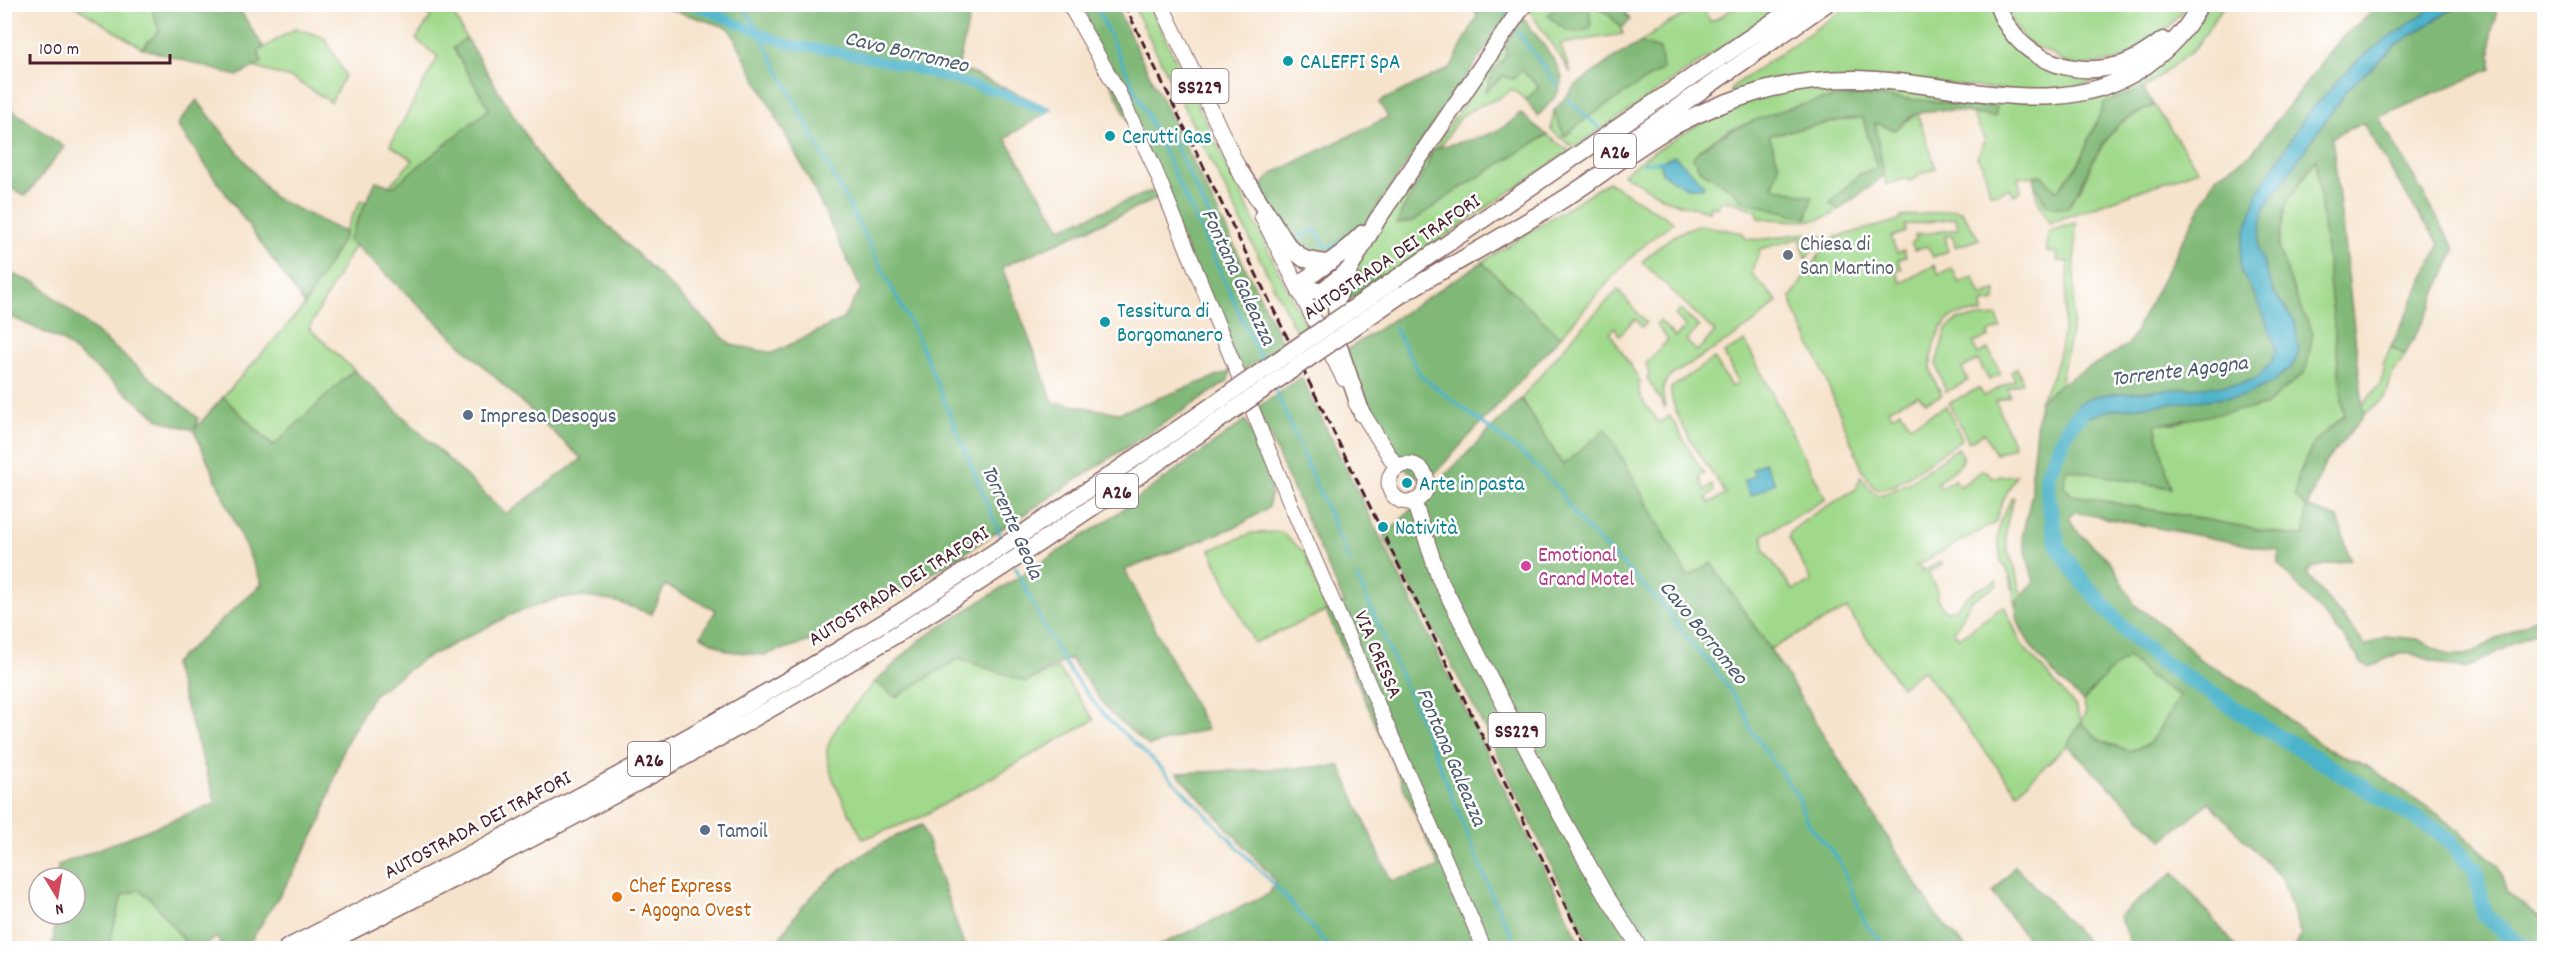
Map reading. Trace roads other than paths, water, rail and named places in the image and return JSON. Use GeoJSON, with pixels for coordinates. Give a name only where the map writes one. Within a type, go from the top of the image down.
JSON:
{"type":"FeatureCollection","features":[{"type":"Feature","properties":{"kind":"highway"},"geometry":{"type":"LineString","coordinates":[[1362,414],[1338,344],[1336,303],[1347,272],[1377,220],[1524,4]]}},
{"type":"Feature","properties":{"kind":"highway","name":"AUTOSTRADA DEI TRAFORI"},"geometry":{"type":"LineString","coordinates":[[318,948],[533,839],[670,765],[881,643],[1013,561],[1210,417],[1400,286],[1798,4]]}},
{"type":"Feature","properties":{"kind":"highway","name":"AUTOSTRADA DEI TRAFORI"},"geometry":{"type":"LineString","coordinates":[[1400,286],[1442,271],[1826,4]]}},
{"type":"Feature","properties":{"kind":"highway"},"geometry":{"type":"LineString","coordinates":[[1997,4],[2009,30],[2021,45],[2036,55],[2068,69],[2087,70],[2120,65],[2137,58],[2165,38],[2192,4]]}},
{"type":"Feature","properties":{"kind":"highway"},"geometry":{"type":"LineString","coordinates":[[1442,271],[1567,197],[1666,130],[1731,100],[1793,84],[1856,79],[2006,96],[2050,96],[2087,91],[2126,78],[2150,63],[2186,29],[2200,4]]}},
{"type":"Feature","properties":{"kind":"highway"},"geometry":{"type":"LineString","coordinates":[[1238,168],[1289,247],[1304,259],[1326,263]]}},
{"type":"Feature","properties":{"kind":"highway"},"geometry":{"type":"LineString","coordinates":[[1299,292],[1306,279],[1342,253],[1377,220]]}},
{"type":"Feature","properties":{"kind":"highway"},"geometry":{"type":"LineString","coordinates":[[1299,292],[1323,290],[1347,272]]}},
{"type":"Feature","properties":{"kind":"highway","name":"AUTOSTRADA DEI TRAFORI"},"geometry":{"type":"LineString","coordinates":[[287,948],[656,755],[838,651],[1210,417]]}},
{"type":"Feature","properties":{"kind":"main road","name":"VIA CRESSA"},"geometry":{"type":"LineString","coordinates":[[1069,4],[1117,89],[1152,162],[1291,505],[1484,948]]}},
{"type":"Feature","properties":{"kind":"main road","name":"SS229"},"geometry":{"type":"LineString","coordinates":[[1161,4],[1299,292],[1362,414],[1396,468]]}},
{"type":"Feature","properties":{"kind":"main road"},"geometry":{"type":"LineString","coordinates":[[1408,464],[1420,468],[1427,478],[1427,490],[1419,499],[1414,502],[1402,502],[1390,489],[1390,477],[1396,468],[1408,464]]}},
{"type":"Feature","properties":{"kind":"main road","name":"SS229"},"geometry":{"type":"LineString","coordinates":[[1414,502],[1439,578],[1577,845],[1640,948]]}},
{"type":"Feature","properties":{"kind":"water"},"geometry":{"type":"Polygon","coordinates":[[[2436,5],[2459,5],[2399,43],[2346,91],[2264,209],[2258,248],[2274,293],[2295,321],[2299,353],[2291,368],[2271,383],[2244,396],[2110,410],[2076,421],[2062,435],[2079,403],[2099,395],[2240,384],[2257,378],[2272,361],[2276,348],[2259,303],[2240,270],[2241,246],[2258,192],[2306,115],[2360,58],[2436,5]]]}},
{"type":"Feature","properties":{"kind":"water"},"geometry":{"type":"Polygon","coordinates":[[[1675,156],[1704,185],[1702,188],[1687,188],[1662,173],[1660,162],[1675,156]]]}},
{"type":"Feature","properties":{"kind":"water"},"geometry":{"type":"Polygon","coordinates":[[[1764,462],[1775,483],[1751,496],[1743,481],[1755,475],[1752,469],[1764,462]]]}},
{"type":"Feature","properties":{"kind":"waterway","name":"Cavo Borromeo"},"geometry":{"type":"LineString","coordinates":[[691,4],[787,44],[883,61],[1002,93],[1045,110]]}},
{"type":"Feature","properties":{"kind":"waterway","name":"Torrente Geola"},"geometry":{"type":"LineString","coordinates":[[741,4],[764,42],[918,338],[1003,541]]}},
{"type":"Feature","properties":{"kind":"waterway","name":"Fontana Galeazza"},"geometry":{"type":"LineString","coordinates":[[1095,4],[1263,363]]}},
{"type":"Feature","properties":{"kind":"waterway"},"geometry":{"type":"LineString","coordinates":[[1499,4],[1506,14]]}},
{"type":"Feature","properties":{"kind":"waterway"},"geometry":{"type":"LineString","coordinates":[[1517,31],[1558,86]]}},
{"type":"Feature","properties":{"kind":"waterway"},"geometry":{"type":"LineString","coordinates":[[1568,100],[1600,128]]}},
{"type":"Feature","properties":{"kind":"waterway","name":"Cavo Borromeo"},"geometry":{"type":"LineString","coordinates":[[1169,132],[1234,267]]}},
{"type":"Feature","properties":{"kind":"waterway"},"geometry":{"type":"LineString","coordinates":[[1643,163],[1662,161]]}},
{"type":"Feature","properties":{"kind":"waterway","name":"Cavo Borromeo"},"geometry":{"type":"LineString","coordinates":[[1295,239],[1317,230],[1324,246],[1332,247],[1353,232]]}},
{"type":"Feature","properties":{"kind":"waterway","name":"Cavo Borromeo"},"geometry":{"type":"LineString","coordinates":[[1394,327],[1421,376],[1525,456],[1558,488],[1578,520],[1664,606],[1692,645],[1713,666],[1745,712],[1750,729],[1797,795],[1808,823],[1839,860],[1866,925],[1888,948]]}},
{"type":"Feature","properties":{"kind":"waterway","name":"Fontana Galeazza"},"geometry":{"type":"LineString","coordinates":[[1274,388],[1350,562]]}},
{"type":"Feature","properties":{"kind":"waterway","name":"Torrente Agogna"},"geometry":{"type":"LineString","coordinates":[[2080,414],[2068,428],[2047,475],[2049,504],[2058,546],[2077,575],[2123,628],[2161,661],[2262,726],[2442,834],[2475,869],[2484,914],[2518,944],[2530,948]]}},
{"type":"Feature","properties":{"kind":"waterway","name":"Torrente Geola"},"geometry":{"type":"LineString","coordinates":[[1015,566],[1045,629],[1071,673],[1105,716],[1156,763],[1282,893],[1330,948]]}},
{"type":"Feature","properties":{"kind":"waterway","name":"Fontana Galeazza"},"geometry":{"type":"LineString","coordinates":[[1357,577],[1428,737],[1494,900],[1518,948]]}},
{"type":"Feature","properties":{"kind":"railway"},"geometry":{"type":"LineString","coordinates":[[1124,4],[1586,948]]}},
{"type":"Feature","properties":{"kind":"place","name":"CALEFFI SpA"},"geometry":{"type":"Point","coordinates":[1288,61]}},
{"type":"Feature","properties":{"kind":"place","name":"Cerutti Gas"},"geometry":{"type":"Point","coordinates":[1110,136]}},
{"type":"Feature","properties":{"kind":"place","name":"Chiesa di San Martino"},"geometry":{"type":"Point","coordinates":[1788,255]}},
{"type":"Feature","properties":{"kind":"place","name":"Tessitura di Borgomanero"},"geometry":{"type":"Point","coordinates":[1105,322]}},
{"type":"Feature","properties":{"kind":"place","name":"Impresa Desogus"},"geometry":{"type":"Point","coordinates":[468,415]}},
{"type":"Feature","properties":{"kind":"place","name":"Arte in pasta"},"geometry":{"type":"Point","coordinates":[1407,483]}},
{"type":"Feature","properties":{"kind":"place","name":"Natività"},"geometry":{"type":"Point","coordinates":[1383,527]}},
{"type":"Feature","properties":{"kind":"place","name":"Emotional Grand Motel"},"geometry":{"type":"Point","coordinates":[1526,566]}},
{"type":"Feature","properties":{"kind":"place","name":"Tamoil"},"geometry":{"type":"Point","coordinates":[705,830]}},
{"type":"Feature","properties":{"kind":"place","name":"Chef Express - Agogna Ovest"},"geometry":{"type":"Point","coordinates":[617,897]}}]}
